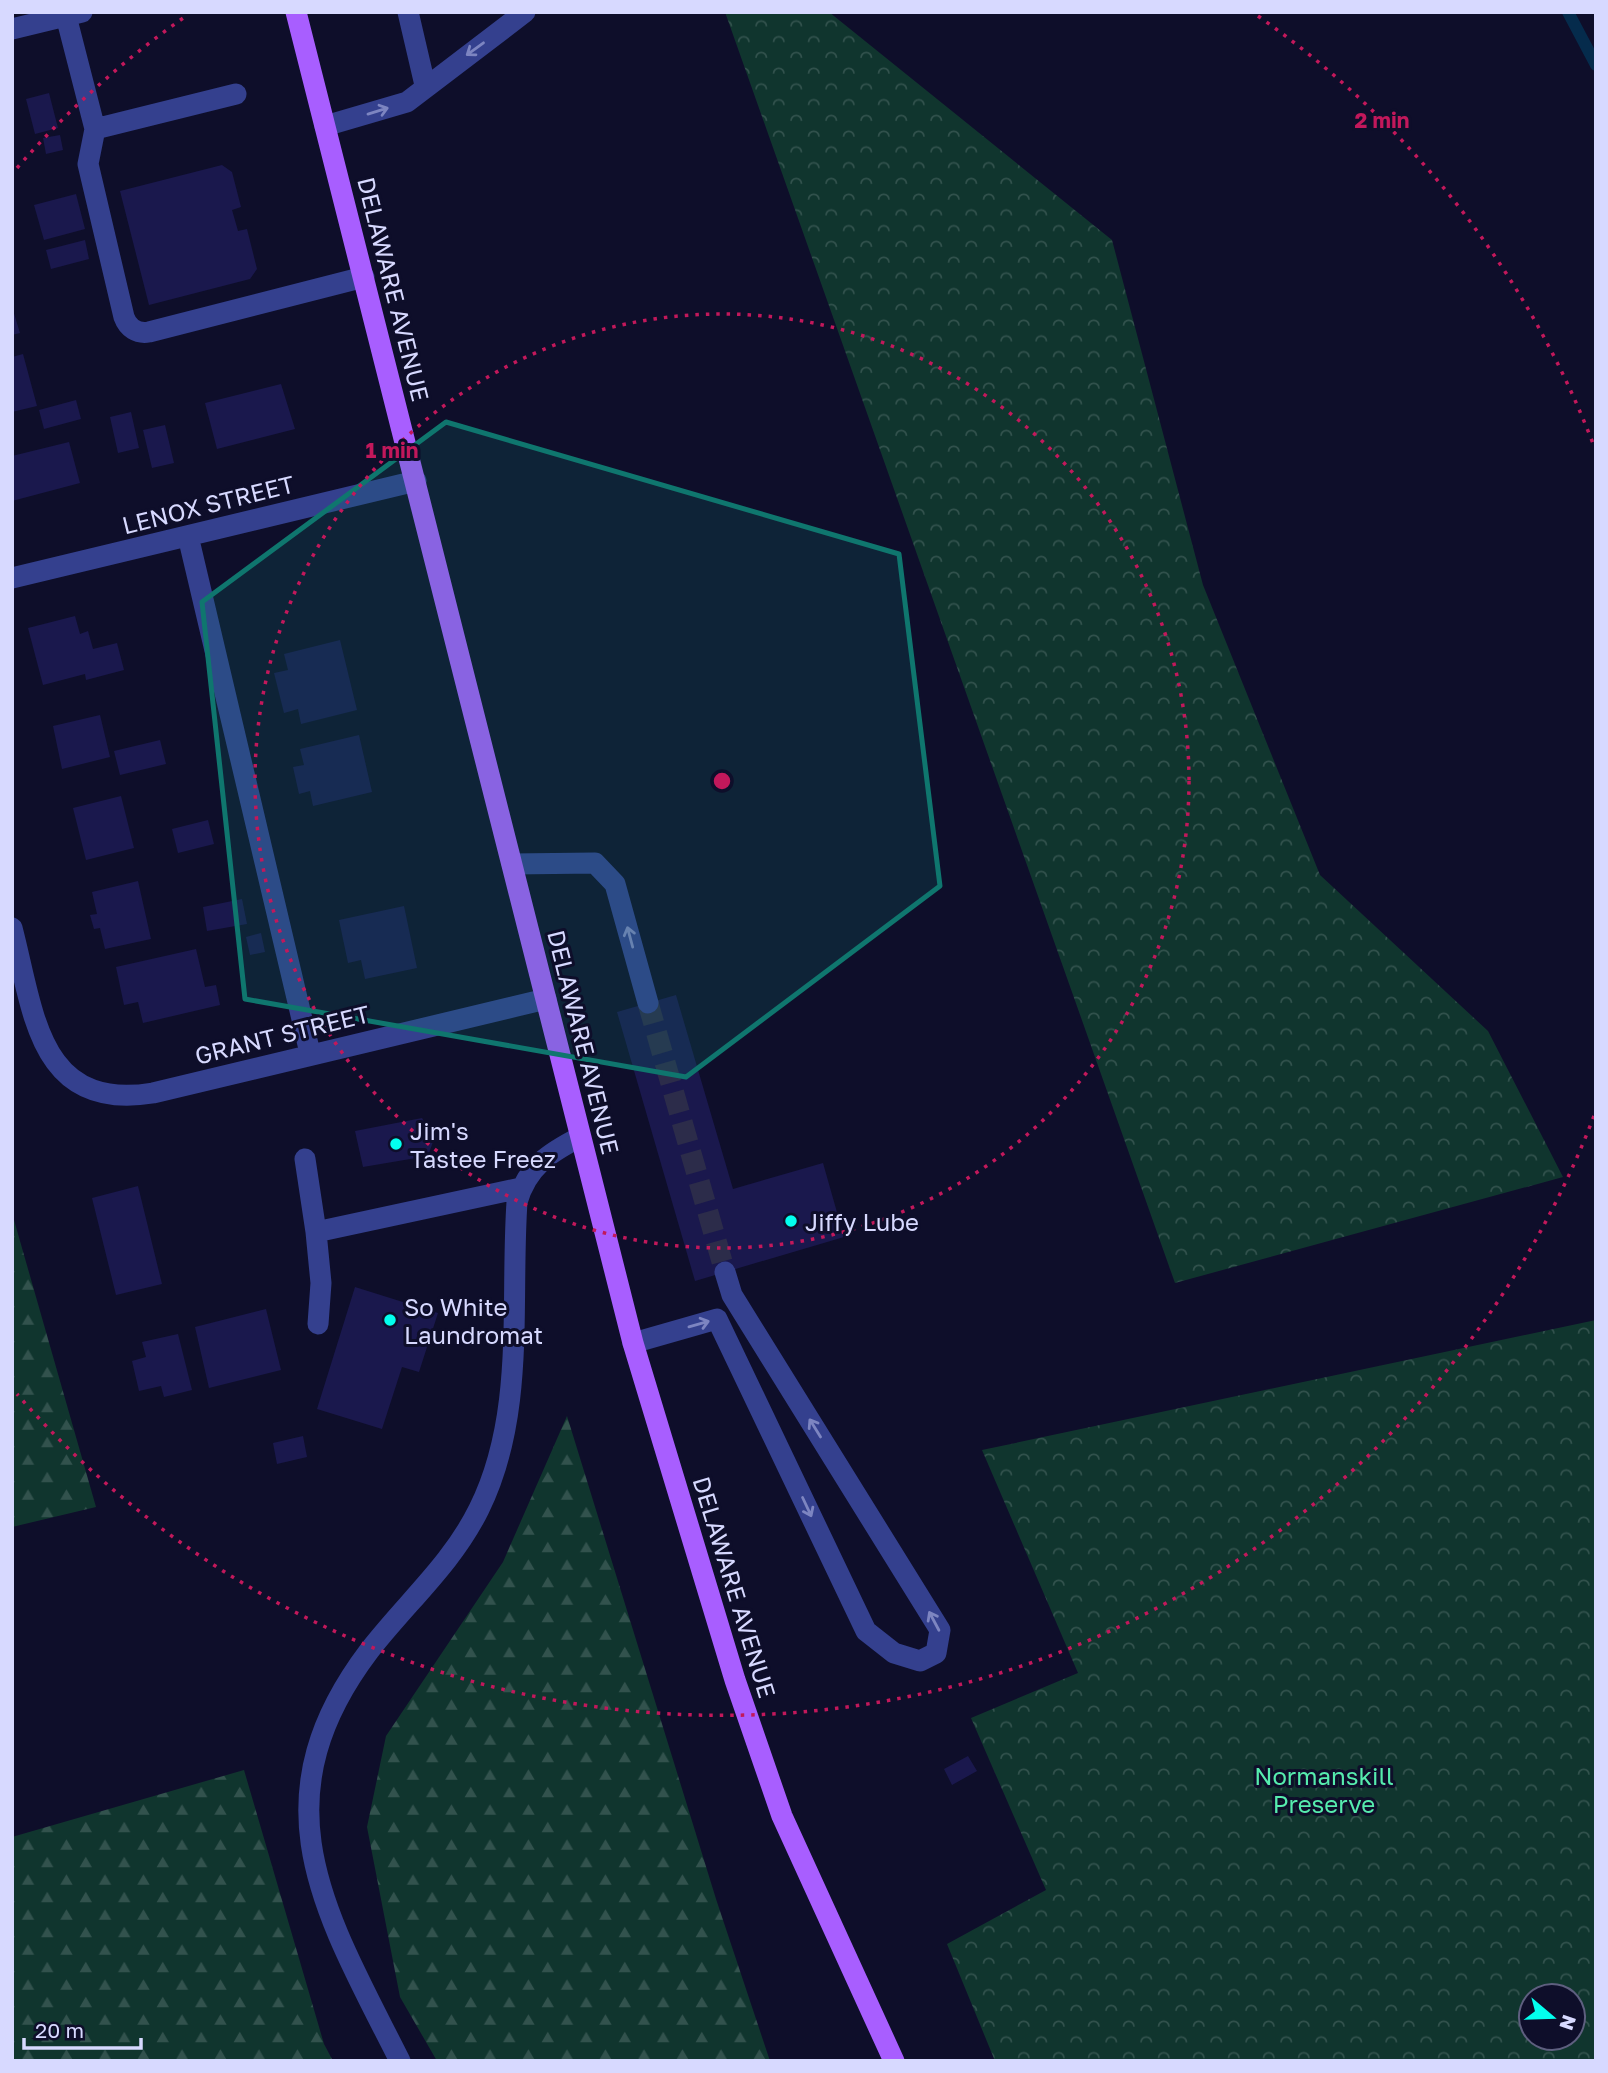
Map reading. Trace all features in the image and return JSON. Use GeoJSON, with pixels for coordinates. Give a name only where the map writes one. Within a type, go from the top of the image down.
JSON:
{"type":"FeatureCollection","features":[{"type":"Feature","properties":{"kind":"main road","name":"DELAWARE AVENUE"},"geometry":{"type":"LineString","coordinates":[[296,12],[633,1343],[735,1680],[782,1815],[894,2061]]}},
{"type":"Feature","properties":{"kind":"street"},"geometry":{"type":"LineString","coordinates":[[408,12],[425,85]]}},
{"type":"Feature","properties":{"kind":"street"},"geometry":{"type":"LineString","coordinates":[[326,126],[407,102],[425,85],[525,12]]}},
{"type":"Feature","properties":{"kind":"street"},"geometry":{"type":"LineString","coordinates":[[12,29],[66,15],[95,129],[88,164],[124,317],[133,330],[149,332],[364,277]]}},
{"type":"Feature","properties":{"kind":"street"},"geometry":{"type":"LineString","coordinates":[[95,129],[236,94]]}},
{"type":"Feature","properties":{"kind":"street","name":"LENOX STREET"},"geometry":{"type":"LineString","coordinates":[[12,578],[416,481]]}},
{"type":"Feature","properties":{"kind":"street"},"geometry":{"type":"LineString","coordinates":[[188,536],[310,1053]]}},
{"type":"Feature","properties":{"kind":"street"},"geometry":{"type":"LineString","coordinates":[[512,864],[595,863],[615,884],[648,1003]]}},
{"type":"Feature","properties":{"kind":"street","name":"GRANT STREET"},"geometry":{"type":"LineString","coordinates":[[12,928],[39,1034],[46,1050],[59,1069],[79,1085],[101,1094],[123,1096],[153,1093],[310,1053],[546,999]]}},
{"type":"Feature","properties":{"kind":"street"},"geometry":{"type":"LineString","coordinates":[[400,2061],[336,1934],[322,1898],[310,1842],[310,1791],[326,1724],[346,1685],[370,1649],[454,1551],[486,1492],[501,1445],[509,1400],[514,1348],[516,1210],[521,1188],[539,1161],[580,1137]]}},
{"type":"Feature","properties":{"kind":"street"},"geometry":{"type":"LineString","coordinates":[[305,1159],[321,1283],[318,1324]]}},
{"type":"Feature","properties":{"kind":"street"},"geometry":{"type":"LineString","coordinates":[[316,1232],[521,1188]]}},
{"type":"Feature","properties":{"kind":"street"},"geometry":{"type":"LineString","coordinates":[[633,1343],[717,1319],[866,1631],[894,1653],[920,1661],[936,1653],[940,1630],[732,1295],[725,1272]]}},
{"type":"Feature","properties":{"kind":"highlighted area"},"geometry":{"type":"Polygon","coordinates":[[[446,422],[899,554],[940,886],[686,1077],[245,999],[202,602],[446,422]]]}},
{"type":"Feature","properties":{"kind":"green space"},"geometry":{"type":"Polygon","coordinates":[[[725,12],[829,12],[1112,240],[1203,585],[1320,875],[1488,1031],[1563,1177],[1175,1283],[725,12]]]}},
{"type":"Feature","properties":{"kind":"green space"},"geometry":{"type":"Polygon","coordinates":[[[12,1213],[96,1507],[12,1527],[12,1213]]]}},
{"type":"Feature","properties":{"kind":"green space","name":"Normanskill Preserve"},"geometry":{"type":"Polygon","coordinates":[[[1596,1320],[1596,2061],[995,2061],[947,1944],[1046,1890],[971,1718],[1078,1673],[982,1450],[1596,1320]]]}},
{"type":"Feature","properties":{"kind":"green space"},"geometry":{"type":"Polygon","coordinates":[[[567,1416],[716,1899],[770,2061],[437,2061],[400,1997],[367,1827],[386,1736],[503,1562],[567,1416]]]}},
{"type":"Feature","properties":{"kind":"green space"},"geometry":{"type":"Polygon","coordinates":[[[244,1770],[324,2044],[333,2061],[12,2061],[12,1837],[244,1770]]]}},
{"type":"Feature","properties":{"kind":"building"},"geometry":{"type":"Polygon","coordinates":[[[49,93],[58,128],[35,134],[26,99],[49,93]]]}},
{"type":"Feature","properties":{"kind":"building"},"geometry":{"type":"Polygon","coordinates":[[[60,135],[63,150],[46,154],[43,138],[60,135]]]}},
{"type":"Feature","properties":{"kind":"building"},"geometry":{"type":"Polygon","coordinates":[[[222,165],[232,172],[241,207],[232,210],[238,231],[247,229],[257,269],[250,279],[149,305],[120,191],[222,165]]]}},
{"type":"Feature","properties":{"kind":"building"},"geometry":{"type":"Polygon","coordinates":[[[76,194],[85,229],[44,240],[34,205],[76,194]]]}},
{"type":"Feature","properties":{"kind":"building"},"geometry":{"type":"Polygon","coordinates":[[[85,240],[89,259],[51,269],[46,250],[85,240]]]}},
{"type":"Feature","properties":{"kind":"building"},"geometry":{"type":"Polygon","coordinates":[[[12,307],[20,333],[12,335],[12,307]]]}},
{"type":"Feature","properties":{"kind":"building"},"geometry":{"type":"Polygon","coordinates":[[[23,354],[37,406],[12,412],[12,357],[23,354]]]}},
{"type":"Feature","properties":{"kind":"building"},"geometry":{"type":"Polygon","coordinates":[[[281,384],[295,429],[217,449],[205,403],[281,384]]]}},
{"type":"Feature","properties":{"kind":"building"},"geometry":{"type":"Polygon","coordinates":[[[76,400],[81,419],[44,429],[39,410],[76,400]]]}},
{"type":"Feature","properties":{"kind":"building"},"geometry":{"type":"Polygon","coordinates":[[[131,412],[139,448],[118,453],[110,417],[131,412]]]}},
{"type":"Feature","properties":{"kind":"building"},"geometry":{"type":"Polygon","coordinates":[[[165,425],[174,463],[152,468],[143,430],[165,425]]]}},
{"type":"Feature","properties":{"kind":"building"},"geometry":{"type":"Polygon","coordinates":[[[69,442],[80,483],[12,501],[12,456],[69,442]]]}},
{"type":"Feature","properties":{"kind":"building"},"geometry":{"type":"Polygon","coordinates":[[[75,616],[80,634],[88,631],[93,649],[117,643],[124,670],[86,680],[85,674],[43,685],[28,628],[75,616]]]}},
{"type":"Feature","properties":{"kind":"building"},"geometry":{"type":"Polygon","coordinates":[[[340,640],[357,710],[301,724],[298,709],[284,713],[274,673],[288,670],[284,654],[340,640]]]}},
{"type":"Feature","properties":{"kind":"building"},"geometry":{"type":"Polygon","coordinates":[[[100,715],[110,757],[62,769],[53,726],[100,715]]]}},
{"type":"Feature","properties":{"kind":"building"},"geometry":{"type":"Polygon","coordinates":[[[359,735],[372,792],[313,806],[310,791],[299,794],[293,767],[304,765],[300,749],[359,735]]]}},
{"type":"Feature","properties":{"kind":"building"},"geometry":{"type":"Polygon","coordinates":[[[160,740],[166,764],[120,775],[114,751],[160,740]]]}},
{"type":"Feature","properties":{"kind":"building"},"geometry":{"type":"Polygon","coordinates":[[[121,796],[134,848],[86,860],[73,808],[121,796]]]}},
{"type":"Feature","properties":{"kind":"building"},"geometry":{"type":"Polygon","coordinates":[[[208,820],[214,844],[178,853],[172,829],[208,820]]]}},
{"type":"Feature","properties":{"kind":"building"},"geometry":{"type":"Polygon","coordinates":[[[138,881],[151,939],[105,949],[100,928],[94,929],[90,915],[97,914],[92,892],[138,881]]]}},
{"type":"Feature","properties":{"kind":"building"},"geometry":{"type":"Polygon","coordinates":[[[242,899],[247,924],[207,931],[203,907],[242,899]]]}},
{"type":"Feature","properties":{"kind":"building"},"geometry":{"type":"Polygon","coordinates":[[[404,906],[417,968],[365,979],[361,960],[348,963],[339,920],[404,906]]]}},
{"type":"Feature","properties":{"kind":"building"},"geometry":{"type":"Polygon","coordinates":[[[261,933],[265,952],[250,955],[246,937],[261,933]]]}},
{"type":"Feature","properties":{"kind":"building"},"geometry":{"type":"Polygon","coordinates":[[[196,949],[205,987],[216,985],[220,1005],[143,1023],[138,1002],[124,1005],[116,967],[196,949]]]}},
{"type":"Feature","properties":{"kind":"building"},"geometry":{"type":"Polygon","coordinates":[[[676,995],[733,1189],[823,1163],[844,1237],[695,1281],[617,1012],[676,995]]]}},
{"type":"Feature","properties":{"kind":"building","name":"Jim's Tastee Freez"},"geometry":{"type":"Polygon","coordinates":[[[422,1118],[434,1139],[428,1156],[363,1167],[355,1131],[422,1118]]]}},
{"type":"Feature","properties":{"kind":"building"},"geometry":{"type":"Polygon","coordinates":[[[138,1186],[162,1284],[116,1295],[92,1198],[138,1186]]]}},
{"type":"Feature","properties":{"kind":"building"},"geometry":{"type":"Polygon","coordinates":[[[355,1287],[438,1313],[419,1372],[402,1367],[382,1429],[317,1409],[355,1287]]]}},
{"type":"Feature","properties":{"kind":"building"},"geometry":{"type":"Polygon","coordinates":[[[266,1309],[281,1370],[209,1388],[195,1327],[266,1309]]]}},
{"type":"Feature","properties":{"kind":"building"},"geometry":{"type":"Polygon","coordinates":[[[178,1334],[192,1390],[164,1397],[161,1386],[139,1391],[132,1361],[146,1357],[142,1342],[178,1334]]]}},
{"type":"Feature","properties":{"kind":"building"},"geometry":{"type":"Polygon","coordinates":[[[303,1436],[307,1457],[277,1464],[273,1443],[303,1436]]]}},
{"type":"Feature","properties":{"kind":"building"},"geometry":{"type":"Polygon","coordinates":[[[968,1756],[977,1771],[952,1785],[944,1769],[968,1756]]]}},
{"type":"Feature","properties":{"kind":"waterway"},"geometry":{"type":"LineString","coordinates":[[1568,12],[1596,65]]}},
{"type":"Feature","properties":{"kind":"tunnel"},"geometry":{"type":"LineString","coordinates":[[648,1003],[725,1272]]}},
{"type":"Feature","properties":{"kind":"place","name":"Jim's Tastee Freez"},"geometry":{"type":"Point","coordinates":[396,1144]}},
{"type":"Feature","properties":{"kind":"place","name":"Jiffy Lube"},"geometry":{"type":"Point","coordinates":[791,1221]}},
{"type":"Feature","properties":{"kind":"place","name":"So White Laundromat"},"geometry":{"type":"Point","coordinates":[390,1320]}}]}
